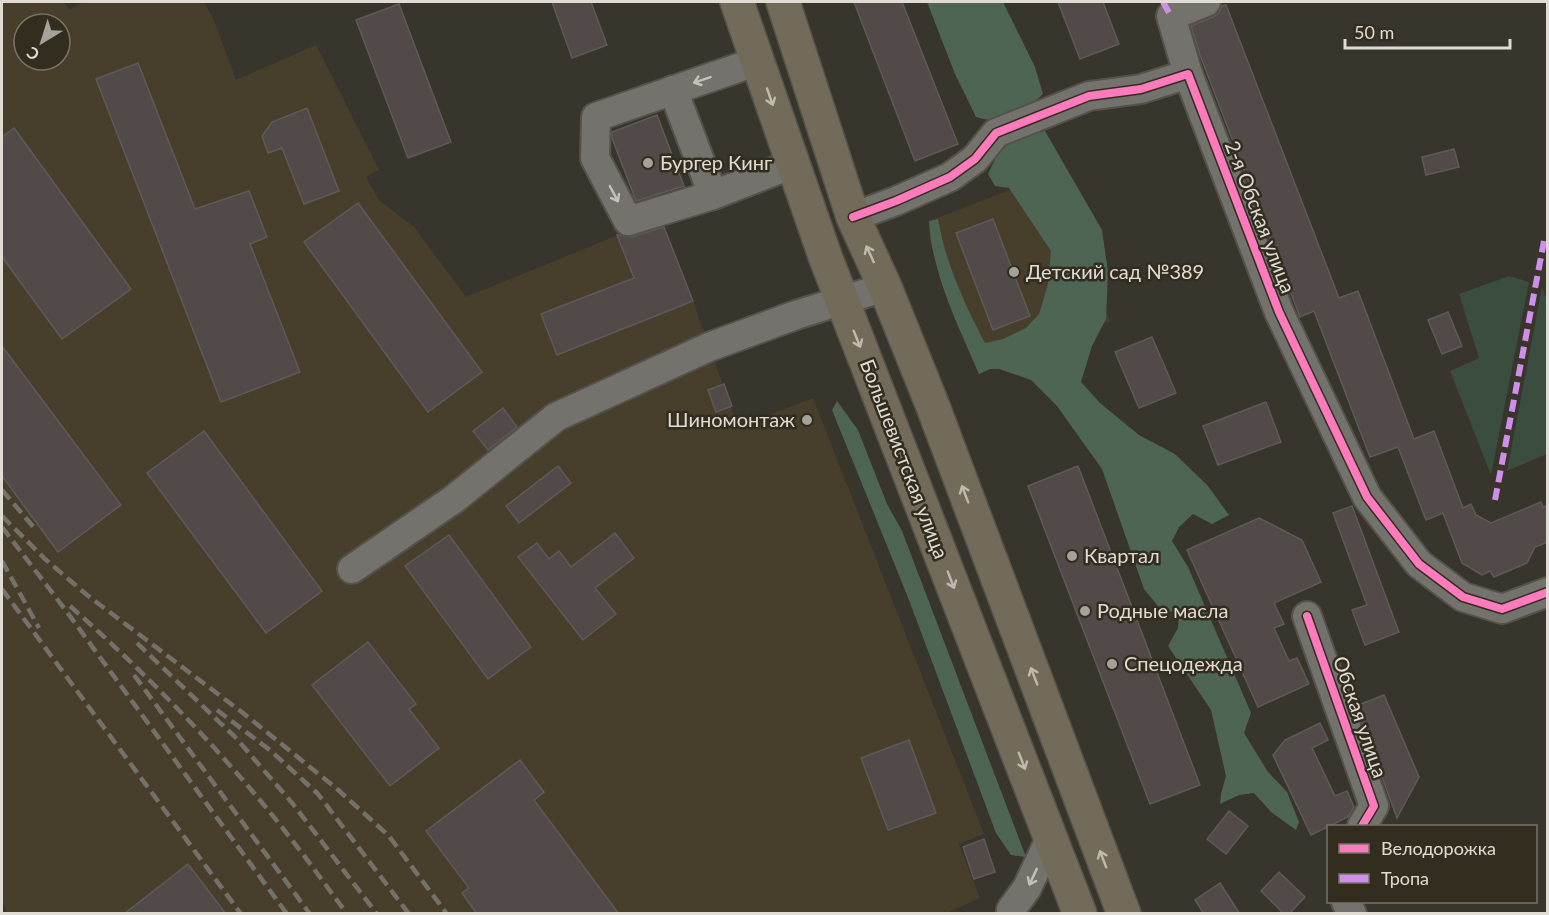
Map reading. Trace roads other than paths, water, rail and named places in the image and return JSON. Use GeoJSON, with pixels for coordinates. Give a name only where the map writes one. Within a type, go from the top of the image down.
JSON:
{"type":"FeatureCollection","features":[{"type":"Feature","properties":{"kind":"highway","name":"Большевистская улица"},"geometry":{"type":"LineString","coordinates":[[737,2],[842,302],[1080,914]]}},
{"type":"Feature","properties":{"kind":"highway"},"geometry":{"type":"LineString","coordinates":[[783,2],[853,217],[885,287],[940,426],[1124,914]]}},
{"type":"Feature","properties":{"kind":"street","name":"2-я Обская улица"},"geometry":{"type":"LineString","coordinates":[[1206,2],[1171,16],[1188,74],[1279,312],[1367,497],[1419,564],[1463,597],[1503,609],[1548,592]]}},
{"type":"Feature","properties":{"kind":"street"},"geometry":{"type":"LineString","coordinates":[[758,61],[596,117],[595,158],[628,220],[713,195],[793,164]]}},
{"type":"Feature","properties":{"kind":"street"},"geometry":{"type":"LineString","coordinates":[[853,217],[950,177],[975,159],[996,133],[1089,96],[1141,89],[1188,74]]}},
{"type":"Feature","properties":{"kind":"street"},"geometry":{"type":"LineString","coordinates":[[673,90],[713,195]]}},
{"type":"Feature","properties":{"kind":"street"},"geometry":{"type":"LineString","coordinates":[[352,569],[454,499],[556,417],[709,346],[885,287]]}},
{"type":"Feature","properties":{"kind":"street","name":"Обская улица"},"geometry":{"type":"LineString","coordinates":[[1307,616],[1374,806],[1363,825]]}},
{"type":"Feature","properties":{"kind":"street"},"geometry":{"type":"LineString","coordinates":[[1012,914],[1011,910],[1028,888],[1051,837]]}},
{"type":"Feature","properties":{"kind":"railway"},"geometry":{"type":"LineString","coordinates":[[2,490],[36,530]]}},
{"type":"Feature","properties":{"kind":"railway"},"geometry":{"type":"LineString","coordinates":[[2,516],[45,559],[87,595],[243,713],[336,788],[389,836],[447,914]]}},
{"type":"Feature","properties":{"kind":"railway"},"geometry":{"type":"LineString","coordinates":[[2,527],[67,612],[287,914]]}},
{"type":"Feature","properties":{"kind":"railway"},"geometry":{"type":"LineString","coordinates":[[2,561],[39,628]]}},
{"type":"Feature","properties":{"kind":"railway"},"geometry":{"type":"LineString","coordinates":[[2,589],[241,914]]}},
{"type":"Feature","properties":{"kind":"railway"},"geometry":{"type":"LineString","coordinates":[[70,606],[146,677],[242,779],[275,818],[347,914]]}},
{"type":"Feature","properties":{"kind":"railway"},"geometry":{"type":"LineString","coordinates":[[137,643],[236,738],[293,804],[377,914]]}},
{"type":"Feature","properties":{"kind":"railway"},"geometry":{"type":"LineString","coordinates":[[134,675],[310,914]]}},
{"type":"Feature","properties":{"kind":"railway"},"geometry":{"type":"LineString","coordinates":[[217,710],[271,751],[318,794],[409,914]]}},
{"type":"Feature","properties":{"kind":"place","name":"Бургер Кинг"},"geometry":{"type":"Point","coordinates":[648,163]}},
{"type":"Feature","properties":{"kind":"place","name":"Детский сад №389"},"geometry":{"type":"Point","coordinates":[1014,272]}},
{"type":"Feature","properties":{"kind":"place","name":"Шиномонтаж"},"geometry":{"type":"Point","coordinates":[807,420]}},
{"type":"Feature","properties":{"kind":"place","name":"Квартал"},"geometry":{"type":"Point","coordinates":[1072,556]}},
{"type":"Feature","properties":{"kind":"place","name":"Родные масла"},"geometry":{"type":"Point","coordinates":[1085,611]}},
{"type":"Feature","properties":{"kind":"place","name":"Спецодежда"},"geometry":{"type":"Point","coordinates":[1112,664]}}]}
